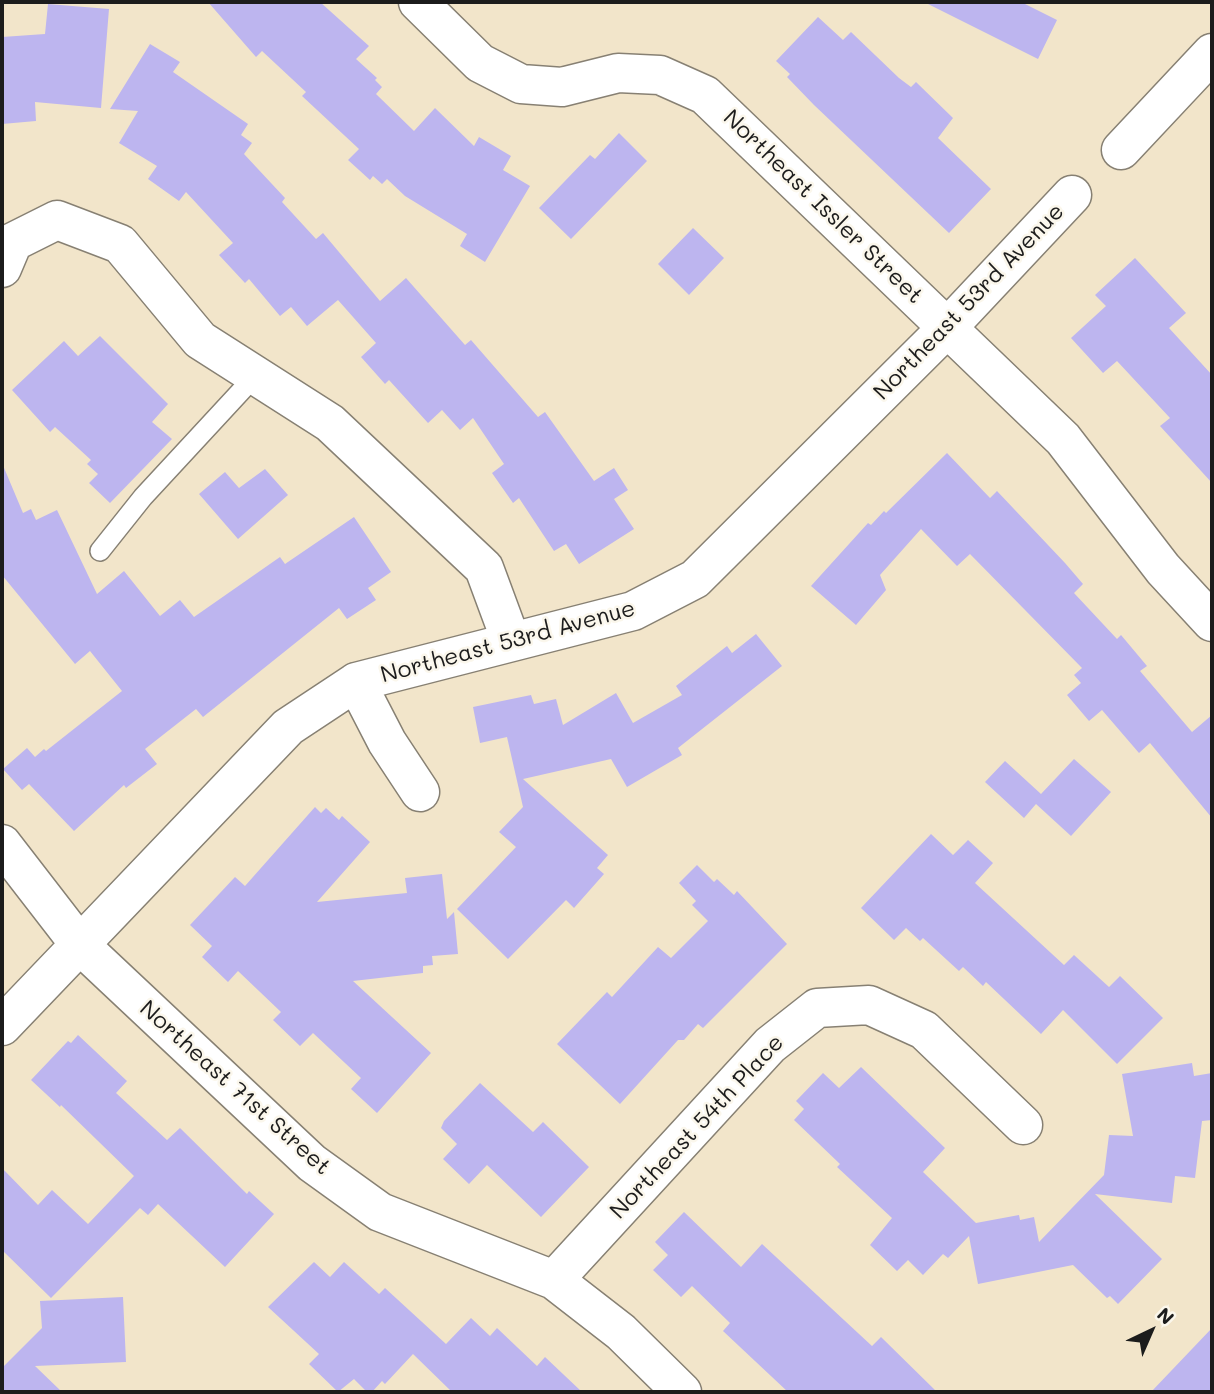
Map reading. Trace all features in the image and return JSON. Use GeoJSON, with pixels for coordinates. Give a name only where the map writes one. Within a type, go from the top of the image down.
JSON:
{"type":"FeatureCollection","features":[{"type":"Feature","properties":{"kind":"street","name":"Northeast Issler Street"},"geometry":{"type":"LineString","coordinates":[[418,2],[480,63],[521,84],[562,87],[618,72],[660,75],[705,95],[1063,439],[1163,569],[1212,622]]}},
{"type":"Feature","properties":{"kind":"street"},"geometry":{"type":"LineString","coordinates":[[1121,149],[1212,53]]}},
{"type":"Feature","properties":{"kind":"street","name":"Northeast 53rd Avenue"},"geometry":{"type":"LineString","coordinates":[[2,1026],[288,727],[356,682],[633,611],[695,579],[948,327],[1072,195]]}},
{"type":"Feature","properties":{"kind":"street"},"geometry":{"type":"LineString","coordinates":[[2,268],[13,242],[57,220],[120,244],[200,340],[330,423],[484,568],[511,641]]}},
{"type":"Feature","properties":{"kind":"street"},"geometry":{"type":"LineString","coordinates":[[356,682],[387,743],[420,792]]}},
{"type":"Feature","properties":{"kind":"street","name":"Northeast 71st Street"},"geometry":{"type":"LineString","coordinates":[[2,844],[80,945],[312,1163],[380,1212],[554,1280],[621,1332],[682,1392]]}},
{"type":"Feature","properties":{"kind":"street","name":"Northeast 54th Place"},"geometry":{"type":"LineString","coordinates":[[554,1280],[770,1045],[817,1008],[869,1005],[924,1030],[1023,1125]]}},
{"type":"Feature","properties":{"kind":"lane"},"geometry":{"type":"LineString","coordinates":[[100,551],[143,497],[256,376]]}},
{"type":"Feature","properties":{"kind":"building"},"geometry":{"type":"Polygon","coordinates":[[[208,2],[320,2],[369,46],[356,59],[377,78],[375,80],[382,87],[376,94],[414,131],[435,108],[474,146],[479,137],[511,156],[503,170],[530,186],[485,262],[460,246],[467,234],[405,196],[387,179],[382,184],[373,176],[370,180],[348,160],[359,149],[302,96],[306,92],[262,51],[256,57],[208,2]]]}},
{"type":"Feature","properties":{"kind":"building"},"geometry":{"type":"Polygon","coordinates":[[[924,2],[1021,2],[1057,20],[1038,59],[924,2]]]}},
{"type":"Feature","properties":{"kind":"building"},"geometry":{"type":"Polygon","coordinates":[[[48,4],[109,9],[101,108],[35,102],[36,121],[2,124],[2,37],[45,34],[48,4]]]}},
{"type":"Feature","properties":{"kind":"building"},"geometry":{"type":"Polygon","coordinates":[[[818,17],[843,40],[851,32],[899,78],[911,87],[916,82],[953,118],[938,138],[991,189],[949,233],[814,105],[787,77],[790,74],[776,61],[818,17]]]}},
{"type":"Feature","properties":{"kind":"building"},"geometry":{"type":"Polygon","coordinates":[[[150,44],[180,62],[173,72],[248,124],[241,135],[252,143],[244,154],[285,198],[282,202],[316,239],[323,233],[380,301],[406,278],[465,345],[471,340],[538,417],[545,412],[594,481],[614,468],[628,490],[614,499],[634,529],[579,564],[566,544],[554,551],[519,498],[513,503],[492,473],[504,464],[473,418],[460,430],[442,410],[428,423],[389,380],[385,384],[361,357],[376,343],[338,300],[307,326],[291,307],[280,316],[249,279],[245,283],[219,255],[233,243],[186,192],[179,201],[148,179],[157,166],[119,143],[138,111],[110,109],[150,44]]]}},
{"type":"Feature","properties":{"kind":"building"},"geometry":{"type":"Polygon","coordinates":[[[619,133],[647,161],[571,239],[539,208],[590,155],[595,159],[619,133]]]}},
{"type":"Feature","properties":{"kind":"building"},"geometry":{"type":"Polygon","coordinates":[[[693,228],[724,258],[689,295],[658,264],[693,228]]]}},
{"type":"Feature","properties":{"kind":"building"},"geometry":{"type":"Polygon","coordinates":[[[1135,258],[1186,313],[1169,328],[1212,375],[1212,483],[1160,426],[1170,418],[1117,361],[1103,373],[1071,338],[1106,306],[1095,295],[1135,258]]]}},
{"type":"Feature","properties":{"kind":"building"},"geometry":{"type":"Polygon","coordinates":[[[100,336],[168,404],[152,422],[172,439],[110,503],[89,483],[98,474],[87,464],[91,460],[55,427],[50,432],[12,390],[64,341],[78,356],[100,336]]]}},
{"type":"Feature","properties":{"kind":"building"},"geometry":{"type":"Polygon","coordinates":[[[947,453],[990,498],[997,491],[1065,563],[1083,584],[1074,593],[1117,639],[1121,635],[1147,666],[1140,671],[1192,732],[1212,715],[1212,818],[1150,743],[1139,753],[1102,710],[1089,721],[1067,695],[1081,683],[1074,675],[1082,668],[970,554],[957,566],[921,529],[880,575],[886,590],[856,625],[811,586],[868,523],[871,525],[884,511],[886,513],[947,453]]]}},
{"type":"Feature","properties":{"kind":"building"},"geometry":{"type":"Polygon","coordinates":[[[2,463],[23,513],[31,509],[36,520],[57,510],[97,594],[124,571],[160,616],[180,600],[194,617],[280,557],[285,564],[354,517],[391,572],[368,588],[376,600],[347,619],[339,608],[203,717],[196,709],[145,749],[157,764],[126,788],[124,785],[74,831],[29,784],[22,790],[3,769],[27,748],[35,757],[44,749],[46,751],[122,691],[90,651],[75,664],[2,575],[2,463]]]}},
{"type":"Feature","properties":{"kind":"building"},"geometry":{"type":"Polygon","coordinates":[[[265,469],[288,495],[238,539],[199,494],[225,472],[239,488],[265,469]]]}},
{"type":"Feature","properties":{"kind":"building"},"geometry":{"type":"Polygon","coordinates":[[[756,634],[782,666],[678,748],[682,755],[627,787],[611,759],[523,779],[608,855],[597,868],[604,874],[574,908],[566,900],[508,959],[457,909],[516,847],[499,832],[523,807],[507,737],[480,743],[473,707],[531,695],[534,704],[556,699],[563,725],[616,693],[633,723],[682,695],[676,686],[727,646],[732,653],[756,634]]]}},
{"type":"Feature","properties":{"kind":"building"},"geometry":{"type":"Polygon","coordinates":[[[1074,759],[1111,792],[1071,836],[1036,804],[1024,818],[985,782],[1005,761],[1041,794],[1074,759]]]}},
{"type":"Feature","properties":{"kind":"building"},"geometry":{"type":"Polygon","coordinates":[[[315,807],[321,813],[326,808],[339,820],[342,816],[370,842],[317,902],[407,893],[405,878],[442,874],[447,919],[454,912],[458,954],[432,956],[433,965],[423,966],[423,973],[353,981],[431,1053],[377,1113],[351,1089],[361,1078],[313,1033],[300,1046],[273,1020],[281,1012],[238,971],[228,982],[202,957],[212,946],[190,925],[235,877],[245,886],[315,807]]]}},
{"type":"Feature","properties":{"kind":"building"},"geometry":{"type":"Polygon","coordinates":[[[931,834],[953,855],[968,840],[993,863],[975,883],[1064,965],[1074,955],[1109,987],[1120,976],[1163,1018],[1117,1064],[1063,1010],[1041,1034],[986,982],[983,986],[963,967],[959,971],[923,938],[920,941],[906,928],[894,940],[861,908],[931,834]]]}},
{"type":"Feature","properties":{"kind":"building"},"geometry":{"type":"Polygon","coordinates":[[[697,865],[714,882],[717,879],[734,895],[737,891],[787,944],[703,1028],[698,1024],[684,1040],[678,1040],[620,1104],[557,1044],[607,992],[612,997],[658,947],[671,958],[708,921],[692,905],[696,901],[679,883],[697,865]]]}},
{"type":"Feature","properties":{"kind":"building"},"geometry":{"type":"Polygon","coordinates":[[[78,1035],[127,1081],[116,1093],[167,1140],[180,1128],[247,1194],[249,1191],[274,1214],[225,1267],[158,1204],[148,1215],[140,1208],[51,1298],[2,1250],[2,1168],[38,1205],[52,1190],[88,1224],[134,1176],[61,1105],[60,1107],[31,1080],[68,1041],[71,1043],[78,1035]]]}},
{"type":"Feature","properties":{"kind":"building"},"geometry":{"type":"Polygon","coordinates":[[[1192,1063],[1194,1076],[1212,1073],[1212,1120],[1202,1121],[1195,1178],[1175,1176],[1172,1203],[1095,1194],[1162,1259],[1118,1304],[1110,1296],[1107,1298],[1073,1265],[978,1284],[969,1236],[948,1258],[943,1254],[923,1275],[908,1260],[897,1271],[870,1245],[892,1218],[837,1167],[840,1164],[794,1120],[804,1109],[796,1101],[823,1073],[839,1088],[861,1067],[945,1148],[923,1172],[976,1223],[1019,1215],[1020,1220],[1034,1217],[1039,1242],[1104,1175],[1109,1135],[1133,1136],[1122,1074],[1192,1063]]]}},
{"type":"Feature","properties":{"kind":"building"},"geometry":{"type":"Polygon","coordinates":[[[480,1083],[533,1132],[543,1122],[589,1167],[541,1217],[487,1165],[469,1184],[443,1159],[457,1144],[441,1128],[444,1121],[480,1083]]]}},
{"type":"Feature","properties":{"kind":"building"},"geometry":{"type":"Polygon","coordinates":[[[684,1212],[741,1267],[762,1244],[872,1346],[881,1337],[937,1392],[788,1392],[723,1331],[730,1323],[692,1286],[681,1297],[653,1270],[668,1255],[655,1242],[684,1212]]]}},
{"type":"Feature","properties":{"kind":"building"},"geometry":{"type":"Polygon","coordinates":[[[314,1262],[330,1277],[344,1262],[379,1294],[385,1288],[446,1344],[471,1318],[490,1336],[497,1328],[537,1366],[545,1357],[582,1392],[452,1392],[413,1354],[385,1384],[382,1381],[372,1392],[367,1392],[354,1379],[338,1392],[309,1364],[319,1354],[268,1307],[314,1262]]]}},
{"type":"Feature","properties":{"kind":"building"},"geometry":{"type":"Polygon","coordinates":[[[123,1297],[126,1362],[35,1366],[62,1392],[2,1392],[2,1368],[42,1328],[40,1301],[123,1297]]]}},
{"type":"Feature","properties":{"kind":"building"},"geometry":{"type":"Polygon","coordinates":[[[1212,1328],[1212,1392],[1151,1392],[1212,1328]]]}}]}
